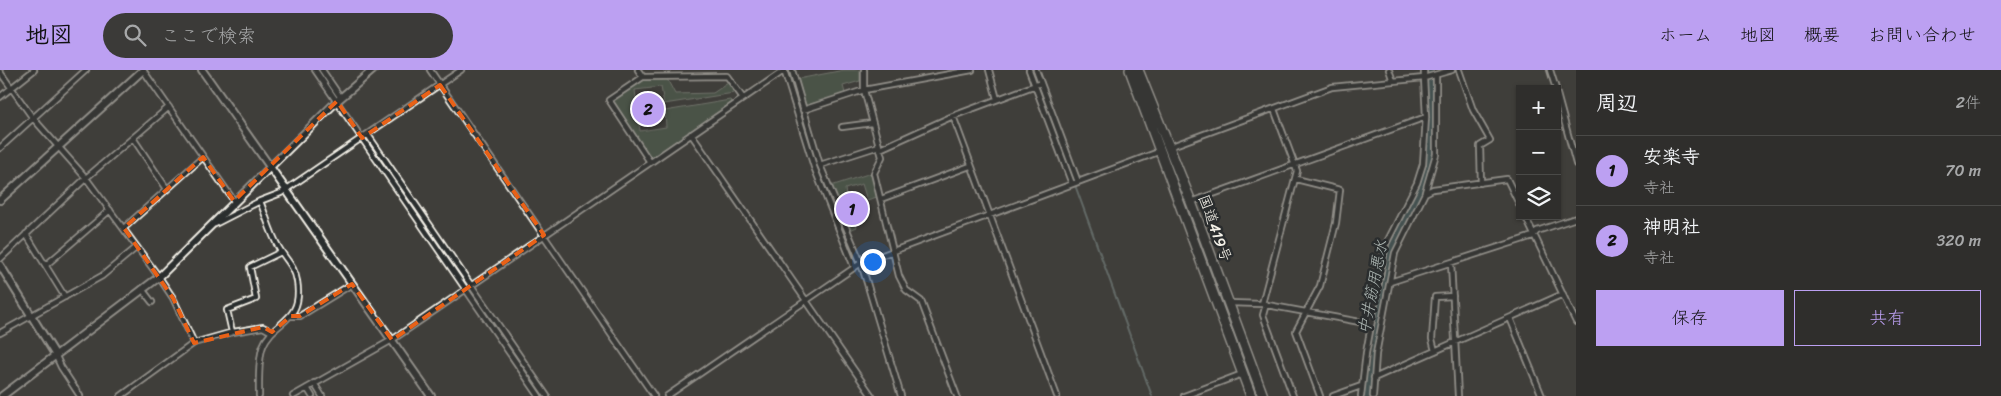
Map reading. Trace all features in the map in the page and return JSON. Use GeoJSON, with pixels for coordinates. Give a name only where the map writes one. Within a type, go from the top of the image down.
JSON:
{"type":"FeatureCollection","features":[{"type":"Feature","properties":{"kind":"highway","name":"国道419号"},"geometry":{"type":"LineString","coordinates":[[1130,70],[1164,149],[1191,202],[1263,396]]}},
{"type":"Feature","properties":{"kind":"highway","name":"国道419号"},"geometry":{"type":"LineString","coordinates":[[1138,70],[1251,396]]}},
{"type":"Feature","properties":{"kind":"street"},"geometry":{"type":"LineString","coordinates":[[0,97],[34,70]]}},
{"type":"Feature","properties":{"kind":"street"},"geometry":{"type":"LineString","coordinates":[[0,148],[86,70]]}},
{"type":"Feature","properties":{"kind":"street"},"geometry":{"type":"LineString","coordinates":[[0,200],[143,70],[234,201]]}},
{"type":"Feature","properties":{"kind":"street"},"geometry":{"type":"LineString","coordinates":[[202,70],[272,166],[431,396]]}},
{"type":"Feature","properties":{"kind":"street"},"geometry":{"type":"LineString","coordinates":[[315,70],[339,100]]}},
{"type":"Feature","properties":{"kind":"street"},"geometry":{"type":"LineString","coordinates":[[322,70],[362,138],[547,396]]}},
{"type":"Feature","properties":{"kind":"street"},"geometry":{"type":"LineString","coordinates":[[2,396],[158,276],[339,100],[373,70]]}},
{"type":"Feature","properties":{"kind":"street"},"geometry":{"type":"LineString","coordinates":[[430,70],[654,396]]}},
{"type":"Feature","properties":{"kind":"street"},"geometry":{"type":"LineString","coordinates":[[210,226],[287,190],[461,70]]}},
{"type":"Feature","properties":{"kind":"street"},"geometry":{"type":"LineString","coordinates":[[638,70],[642,77]]}},
{"type":"Feature","properties":{"kind":"street"},"geometry":{"type":"LineString","coordinates":[[723,70],[743,98]]}},
{"type":"Feature","properties":{"kind":"street"},"geometry":{"type":"LineString","coordinates":[[293,396],[392,340],[784,70],[814,167],[854,267]]}},
{"type":"Feature","properties":{"kind":"street"},"geometry":{"type":"LineString","coordinates":[[792,70],[820,165],[861,263],[901,396]]}},
{"type":"Feature","properties":{"kind":"street"},"geometry":{"type":"LineString","coordinates":[[864,70],[864,90],[882,157],[874,173],[899,276],[906,290],[921,301],[957,396]]}},
{"type":"Feature","properties":{"kind":"street"},"geometry":{"type":"LineString","coordinates":[[803,110],[864,90],[972,70]]}},
{"type":"Feature","properties":{"kind":"street"},"geometry":{"type":"LineString","coordinates":[[989,70],[997,99]]}},
{"type":"Feature","properties":{"kind":"street"},"geometry":{"type":"LineString","coordinates":[[1029,70],[1037,84],[1075,183]]}},
{"type":"Feature","properties":{"kind":"street"},"geometry":{"type":"LineString","coordinates":[[1036,70],[1037,84]]}},
{"type":"Feature","properties":{"kind":"street"},"geometry":{"type":"LineString","coordinates":[[1389,70],[1393,81]]}},
{"type":"Feature","properties":{"kind":"street"},"geometry":{"type":"LineString","coordinates":[[1361,396],[1371,324],[1386,244],[1417,183],[1423,164],[1426,117],[1424,70]]}},
{"type":"Feature","properties":{"kind":"street"},"geometry":{"type":"LineString","coordinates":[[667,396],[861,263],[1337,86],[1424,78],[1452,70]]}},
{"type":"Feature","properties":{"kind":"street"},"geometry":{"type":"LineString","coordinates":[[1459,70],[1473,110],[1490,140],[1480,146],[1481,183]]}},
{"type":"Feature","properties":{"kind":"street"},"geometry":{"type":"LineString","coordinates":[[1550,70],[1555,85]]}},
{"type":"Feature","properties":{"kind":"street"},"geometry":{"type":"LineString","coordinates":[[0,72],[32,117],[86,178],[124,228],[172,298],[194,343]]}},
{"type":"Feature","properties":{"kind":"street"},"geometry":{"type":"LineString","coordinates":[[650,162],[609,100],[642,77],[727,76]]}},
{"type":"Feature","properties":{"kind":"street"},"geometry":{"type":"LineString","coordinates":[[1374,396],[1374,378],[1397,247],[1425,193],[1436,154],[1436,76]]}},
{"type":"Feature","properties":{"kind":"street"},"geometry":{"type":"LineString","coordinates":[[820,165],[880,148],[953,116],[1037,84]]}},
{"type":"Feature","properties":{"kind":"street"},"geometry":{"type":"LineString","coordinates":[[0,259],[86,178],[169,106]]}},
{"type":"Feature","properties":{"kind":"street"},"geometry":{"type":"LineString","coordinates":[[1274,109],[1297,171],[1264,304],[1263,315],[1293,396]]}},
{"type":"Feature","properties":{"kind":"street"},"geometry":{"type":"LineString","coordinates":[[1561,109],[1576,164]]}},
{"type":"Feature","properties":{"kind":"street"},"geometry":{"type":"LineString","coordinates":[[953,116],[1057,396]]}},
{"type":"Feature","properties":{"kind":"street"},"geometry":{"type":"LineString","coordinates":[[1191,202],[1294,163],[1426,117]]}},
{"type":"Feature","properties":{"kind":"street"},"geometry":{"type":"LineString","coordinates":[[842,128],[872,123]]}},
{"type":"Feature","properties":{"kind":"street"},"geometry":{"type":"LineString","coordinates":[[368,134],[539,396]]}},
{"type":"Feature","properties":{"kind":"street"},"geometry":{"type":"LineString","coordinates":[[691,134],[872,396]]}},
{"type":"Feature","properties":{"kind":"street"},"geometry":{"type":"LineString","coordinates":[[133,138],[167,188]]}},
{"type":"Feature","properties":{"kind":"street"},"geometry":{"type":"LineString","coordinates":[[124,228],[202,157]]}},
{"type":"Feature","properties":{"kind":"street"},"geometry":{"type":"LineString","coordinates":[[881,199],[970,166]]}},
{"type":"Feature","properties":{"kind":"street"},"geometry":{"type":"LineString","coordinates":[[1425,193],[1433,189],[1507,178],[1516,197]]}},
{"type":"Feature","properties":{"kind":"street"},"geometry":{"type":"LineString","coordinates":[[1296,179],[1340,190],[1336,222],[1320,286],[1296,331],[1320,396]]}},
{"type":"Feature","properties":{"kind":"street"},"geometry":{"type":"LineString","coordinates":[[258,396],[262,347],[272,332],[291,316],[298,298],[298,283],[294,269],[281,252],[260,201]]}},
{"type":"Feature","properties":{"kind":"street"},"geometry":{"type":"LineString","coordinates":[[1406,204],[1416,209]]}},
{"type":"Feature","properties":{"kind":"street"},"geometry":{"type":"LineString","coordinates":[[46,266],[110,210]]}},
{"type":"Feature","properties":{"kind":"street"},"geometry":{"type":"LineString","coordinates":[[1390,282],[1533,236],[1537,231],[1576,218]]}},
{"type":"Feature","properties":{"kind":"street"},"geometry":{"type":"LineString","coordinates":[[1526,220],[1576,322]]}},
{"type":"Feature","properties":{"kind":"street"},"geometry":{"type":"LineString","coordinates":[[26,234],[64,297]]}},
{"type":"Feature","properties":{"kind":"street"},"geometry":{"type":"LineString","coordinates":[[0,333],[102,276],[137,247]]}},
{"type":"Feature","properties":{"kind":"street"},"geometry":{"type":"LineString","coordinates":[[232,332],[226,310],[256,299],[250,267],[281,252]]}},
{"type":"Feature","properties":{"kind":"street"},"geometry":{"type":"LineString","coordinates":[[1451,262],[1458,396]]}},
{"type":"Feature","properties":{"kind":"street"},"geometry":{"type":"LineString","coordinates":[[0,265],[80,396]]}},
{"type":"Feature","properties":{"kind":"street"},"geometry":{"type":"LineString","coordinates":[[291,316],[300,316],[352,284]]}},
{"type":"Feature","properties":{"kind":"street"},"geometry":{"type":"LineString","coordinates":[[142,289],[152,302]]}},
{"type":"Feature","properties":{"kind":"street"},"geometry":{"type":"LineString","coordinates":[[1374,378],[1563,294]]}},
{"type":"Feature","properties":{"kind":"street"},"geometry":{"type":"LineString","coordinates":[[1435,351],[1432,339],[1435,298],[1453,296]]}},
{"type":"Feature","properties":{"kind":"street"},"geometry":{"type":"LineString","coordinates":[[1228,303],[1264,304],[1371,324]]}},
{"type":"Feature","properties":{"kind":"street"},"geometry":{"type":"LineString","coordinates":[[1510,318],[1542,396]]}},
{"type":"Feature","properties":{"kind":"street"},"geometry":{"type":"LineString","coordinates":[[121,396],[194,343],[232,332],[262,327],[272,332]]}},
{"type":"Feature","properties":{"kind":"street"},"geometry":{"type":"LineString","coordinates":[[1184,396],[1244,374]]}},
{"type":"Feature","properties":{"kind":"street"},"geometry":{"type":"LineString","coordinates":[[314,384],[322,396]]}},
{"type":"Feature","properties":{"kind":"street"},"geometry":{"type":"LineString","coordinates":[[1334,396],[1361,386]]}},
{"type":"Feature","properties":{"kind":"street"},"geometry":{"type":"LineString","coordinates":[[307,388],[312,396]]}},
{"type":"Feature","properties":{"kind":"highlighted area"},"geometry":{"type":"Polygon","coordinates":[[[440,85],[544,235],[392,340],[352,284],[300,316],[291,316],[272,332],[263,327],[194,343],[173,298],[124,228],[203,157],[234,201],[337,101],[362,138],[440,85]]]}},
{"type":"Feature","properties":{"kind":"green space"},"geometry":{"type":"Polygon","coordinates":[[[844,70],[860,70],[860,81],[843,86],[845,93],[806,107],[798,79],[844,70]]]}},
{"type":"Feature","properties":{"kind":"green space"},"geometry":{"type":"Polygon","coordinates":[[[667,79],[675,94],[713,93],[728,83],[734,93],[664,104],[661,87],[635,90],[640,131],[666,127],[665,111],[730,100],[732,102],[651,158],[612,101],[643,80],[667,79]]]}},
{"type":"Feature","properties":{"kind":"green space"},"geometry":{"type":"Polygon","coordinates":[[[871,173],[877,197],[867,200],[862,184],[845,189],[847,203],[843,205],[847,218],[854,216],[857,227],[850,230],[831,186],[871,173]]]}},
{"type":"Feature","properties":{"kind":"waterway"},"geometry":{"type":"LineString","coordinates":[[1031,70],[1067,164]]}},
{"type":"Feature","properties":{"kind":"waterway","name":"中井筋用悪水"},"geometry":{"type":"LineString","coordinates":[[1367,396],[1390,248],[1424,181],[1429,166],[1432,130],[1430,70]]}},
{"type":"Feature","properties":{"kind":"waterway"},"geometry":{"type":"LineString","coordinates":[[368,139],[544,396]]}},
{"type":"Feature","properties":{"kind":"waterway"},"geometry":{"type":"LineString","coordinates":[[1075,185],[1152,396]]}},
{"type":"Feature","properties":{"kind":"place","name":"神明社"},"geometry":{"type":"Point","coordinates":[648,109]}},
{"type":"Feature","properties":{"kind":"place","name":"安楽寺"},"geometry":{"type":"Point","coordinates":[852,209]}}]}
